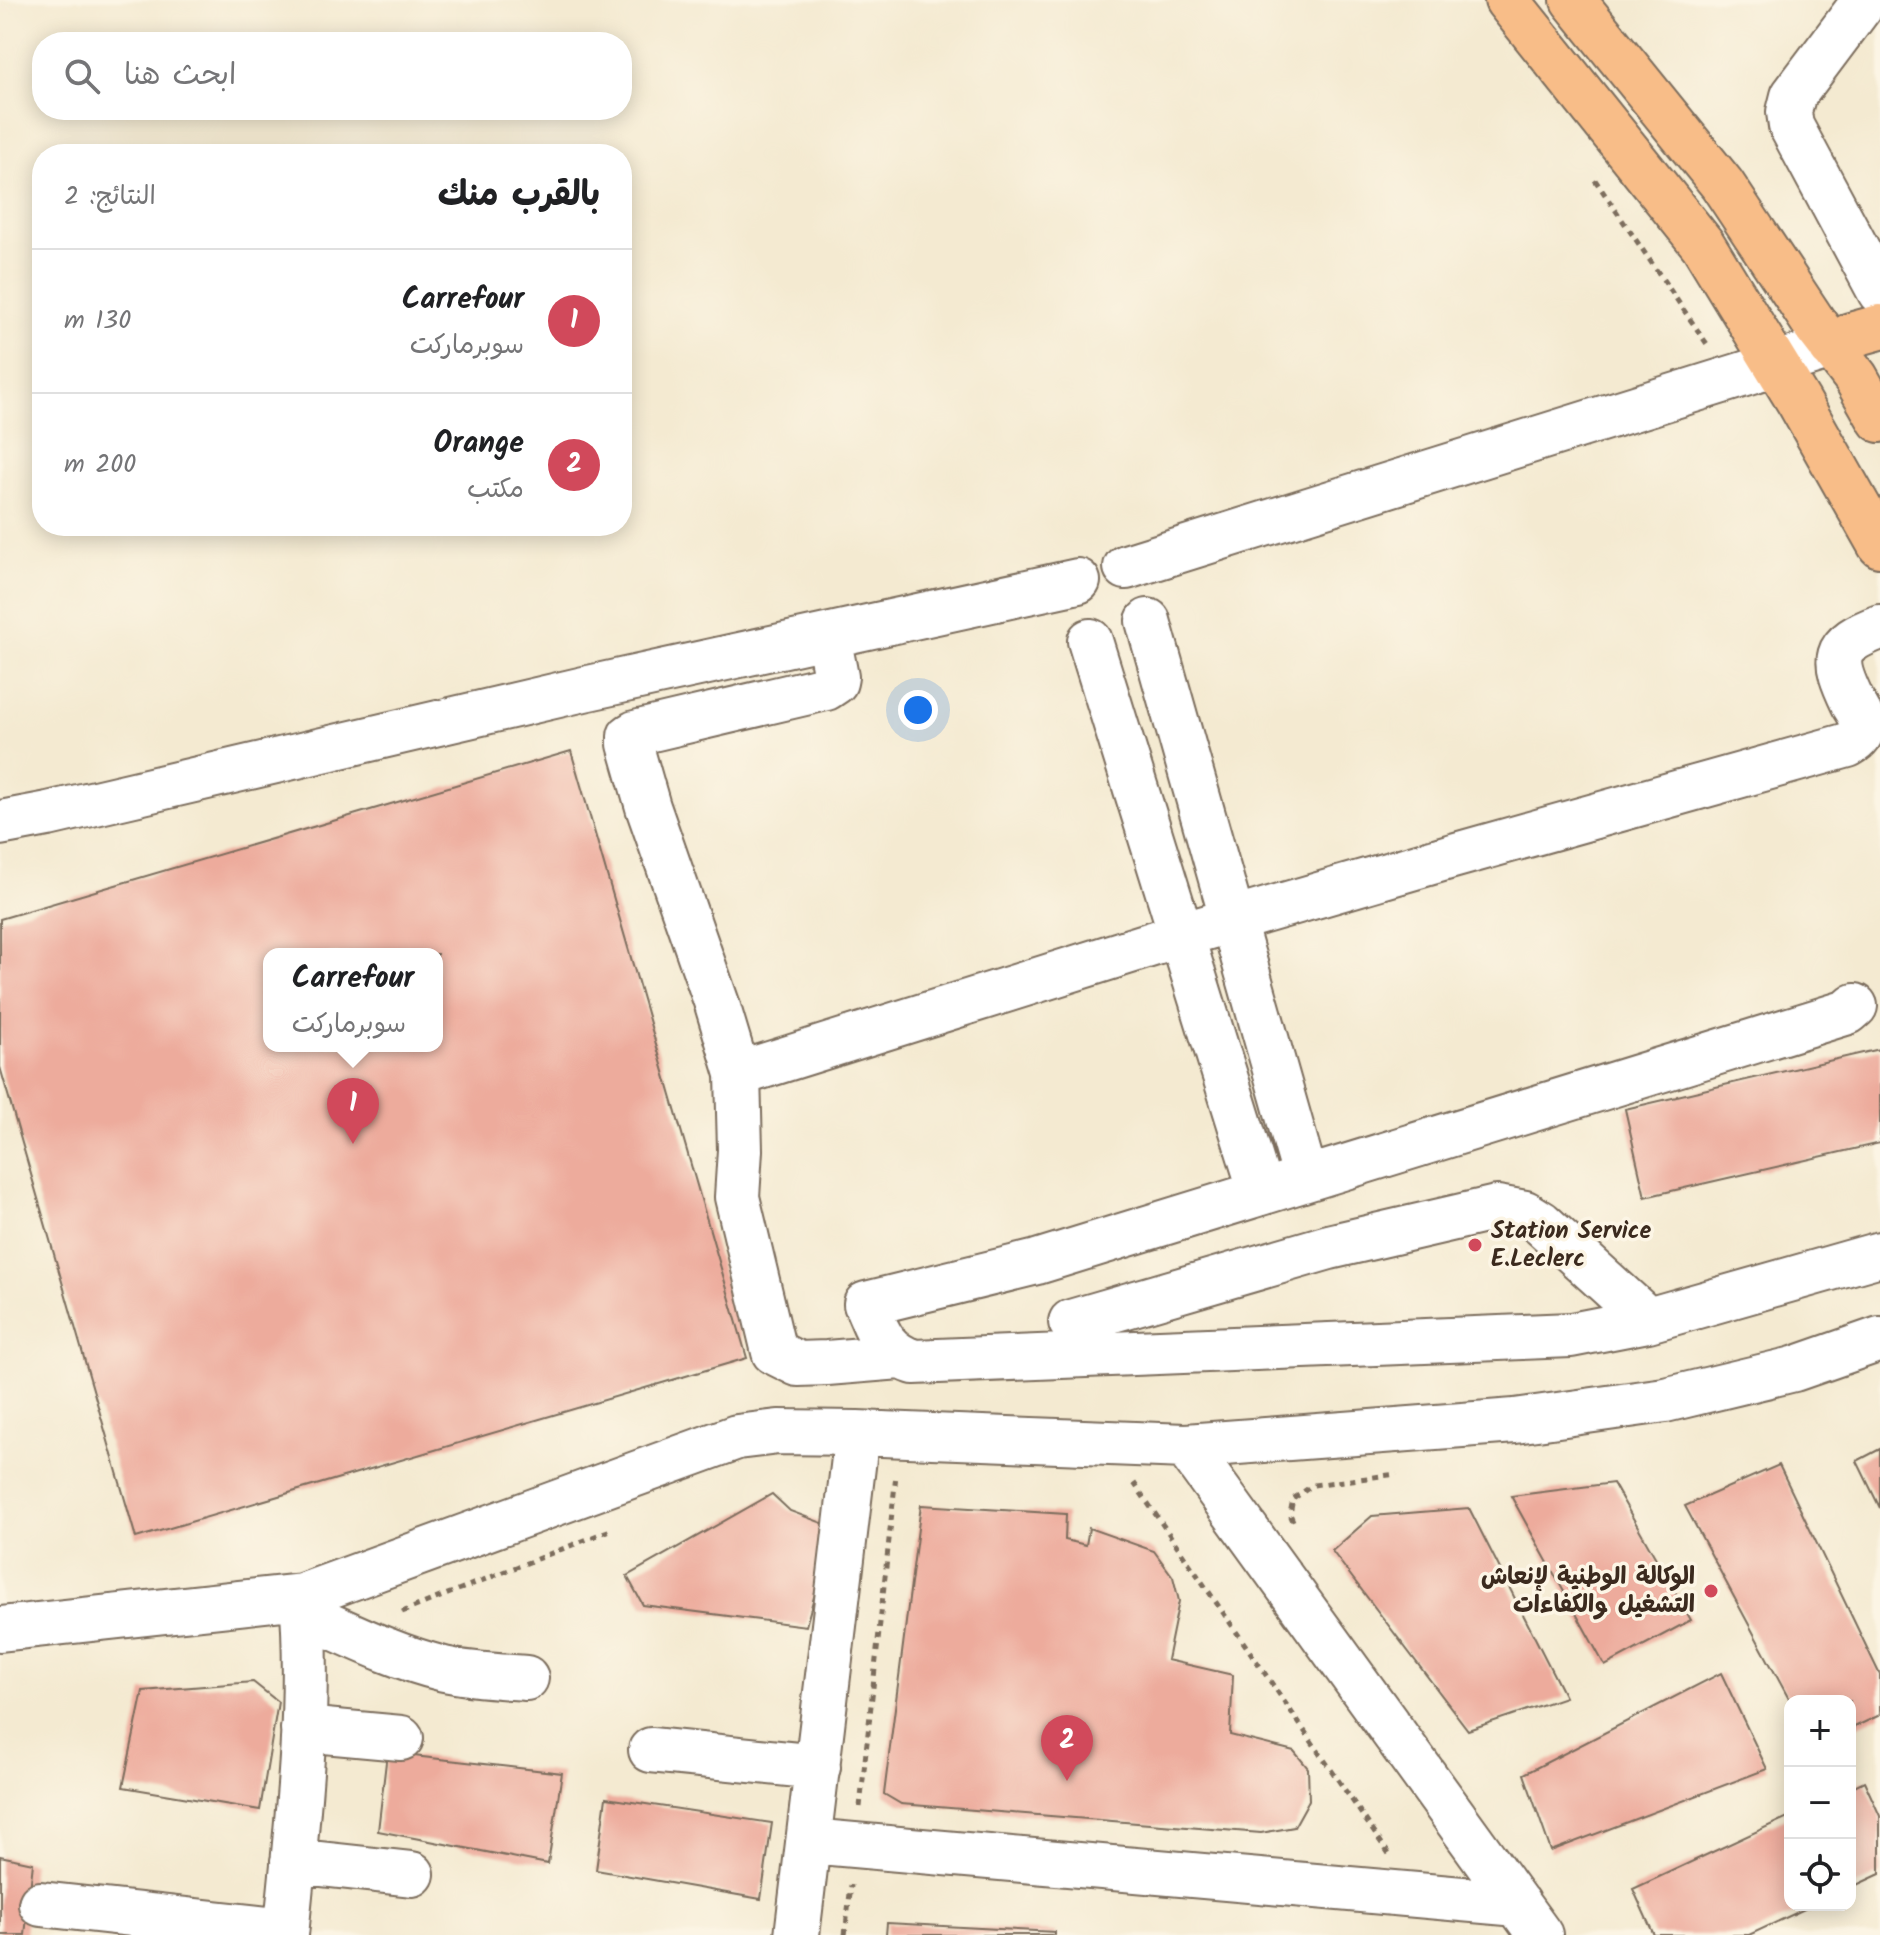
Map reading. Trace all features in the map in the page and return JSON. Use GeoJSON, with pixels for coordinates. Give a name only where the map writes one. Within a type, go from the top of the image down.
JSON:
{"type":"FeatureCollection","features":[{"type":"Feature","properties":{"kind":"main road"},"geometry":{"type":"LineString","coordinates":[[1507,0],[1703,245],[1799,402],[1880,545]]}},
{"type":"Feature","properties":{"kind":"main road"},"geometry":{"type":"LineString","coordinates":[[1573,0],[1722,184],[1831,347],[1856,378],[1880,420]]}},
{"type":"Feature","properties":{"kind":"main road"},"geometry":{"type":"LineString","coordinates":[[1831,347],[1851,335],[1880,327]]}},
{"type":"Feature","properties":{"kind":"street"},"geometry":{"type":"LineString","coordinates":[[1865,0],[1793,96],[1789,112],[1791,126],[1880,292]]}},
{"type":"Feature","properties":{"kind":"street"},"geometry":{"type":"LineString","coordinates":[[1126,567],[1831,347]]}},
{"type":"Feature","properties":{"kind":"street"},"geometry":{"type":"LineString","coordinates":[[1090,641],[1110,646],[1124,644],[1141,632],[1148,621],[1151,608],[1148,590],[1141,579],[1126,567],[1113,564],[1087,572],[1071,593],[1070,614],[1076,627],[1090,641],[1261,1192]]}},
{"type":"Feature","properties":{"kind":"street"},"geometry":{"type":"LineString","coordinates":[[0,823],[584,689],[1078,581]]}},
{"type":"Feature","properties":{"kind":"street"},"geometry":{"type":"LineString","coordinates":[[1148,621],[1306,1179]]}},
{"type":"Feature","properties":{"kind":"street"},"geometry":{"type":"LineString","coordinates":[[738,1074],[1181,935],[1848,745],[1857,739],[1863,729],[1862,720],[1838,663],[1844,646],[1860,634],[1880,627]]}},
{"type":"Feature","properties":{"kind":"street"},"geometry":{"type":"LineString","coordinates":[[828,636],[836,677],[835,682],[826,688],[635,733],[630,736],[630,744],[648,807],[717,1004],[738,1074],[740,1150],[737,1197],[774,1352],[798,1364],[900,1357]]}},
{"type":"Feature","properties":{"kind":"street"},"geometry":{"type":"LineString","coordinates":[[1855,1006],[1848,1012],[1037,1262],[866,1304],[881,1339],[900,1357],[914,1362],[1075,1339],[1571,1335],[1648,1320],[1880,1254]]}},
{"type":"Feature","properties":{"kind":"street"},"geometry":{"type":"LineString","coordinates":[[1075,1339],[1329,1247],[1497,1208],[1525,1213],[1541,1223],[1648,1320]]}},
{"type":"Feature","properties":{"kind":"street"},"geometry":{"type":"LineString","coordinates":[[1037,1262],[1075,1339]]}},
{"type":"Feature","properties":{"kind":"street"},"geometry":{"type":"LineString","coordinates":[[0,1629],[303,1605],[737,1437],[778,1432],[857,1433],[1186,1446],[1515,1421],[1665,1400],[1794,1369],[1880,1339]]}},
{"type":"Feature","properties":{"kind":"street"},"geometry":{"type":"LineString","coordinates":[[797,1935],[857,1433]]}},
{"type":"Feature","properties":{"kind":"street"},"geometry":{"type":"LineString","coordinates":[[1186,1446],[1529,1920]]}},
{"type":"Feature","properties":{"kind":"street"},"geometry":{"type":"LineString","coordinates":[[303,1605],[362,1640],[423,1663],[477,1674],[526,1678]]}},
{"type":"Feature","properties":{"kind":"street"},"geometry":{"type":"LineString","coordinates":[[41,1904],[286,1933],[303,1729],[303,1605]]}},
{"type":"Feature","properties":{"kind":"street"},"geometry":{"type":"LineString","coordinates":[[303,1729],[401,1738]]}},
{"type":"Feature","properties":{"kind":"street"},"geometry":{"type":"LineString","coordinates":[[651,1750],[818,1767]]}},
{"type":"Feature","properties":{"kind":"street"},"geometry":{"type":"LineString","coordinates":[[809,1841],[1417,1895],[1529,1920]]}},
{"type":"Feature","properties":{"kind":"street"},"geometry":{"type":"LineString","coordinates":[[293,1861],[412,1874]]}},
{"type":"Feature","properties":{"kind":"path"},"geometry":{"type":"LineString","coordinates":[[1591,174],[1708,345]]}},
{"type":"Feature","properties":{"kind":"path"},"geometry":{"type":"LineString","coordinates":[[845,1935],[901,1435]]}},
{"type":"Feature","properties":{"kind":"path"},"geometry":{"type":"LineString","coordinates":[[1106,1443],[1417,1895]]}},
{"type":"Feature","properties":{"kind":"path"},"geometry":{"type":"LineString","coordinates":[[1293,1499],[1313,1485],[1397,1474]]}},
{"type":"Feature","properties":{"kind":"path"},"geometry":{"type":"LineString","coordinates":[[362,1640],[371,1629],[392,1616],[613,1529]]}},
{"type":"Feature","properties":{"kind":"building"},"geometry":{"type":"Polygon","coordinates":[[[571,751],[747,1358],[136,1538],[0,1067],[0,919],[571,751]]]}},
{"type":"Feature","properties":{"kind":"building"},"geometry":{"type":"Polygon","coordinates":[[[1880,1049],[1880,1143],[1645,1197],[1625,1109],[1880,1049]]]}},
{"type":"Feature","properties":{"kind":"building"},"geometry":{"type":"Polygon","coordinates":[[[1880,1449],[1880,1508],[1857,1461],[1880,1449]]]}},
{"type":"Feature","properties":{"kind":"building"},"geometry":{"type":"Polygon","coordinates":[[[1779,1465],[1880,1675],[1880,1715],[1856,1726],[1856,1695],[1787,1695],[1685,1506],[1779,1465]]]}},
{"type":"Feature","properties":{"kind":"building"},"geometry":{"type":"Polygon","coordinates":[[[1613,1483],[1691,1620],[1605,1666],[1511,1496],[1613,1483]]]}},
{"type":"Feature","properties":{"kind":"building"},"geometry":{"type":"Polygon","coordinates":[[[772,1494],[790,1511],[833,1527],[806,1626],[643,1605],[627,1576],[772,1494]]]}},
{"type":"Feature","properties":{"kind":"building"},"geometry":{"type":"Polygon","coordinates":[[[921,1505],[1066,1514],[1065,1540],[1086,1545],[1089,1528],[1154,1551],[1173,1577],[1179,1601],[1167,1660],[1233,1675],[1230,1735],[1294,1751],[1308,1768],[1309,1800],[1294,1827],[1261,1833],[901,1804],[884,1794],[921,1505]]]}},
{"type":"Feature","properties":{"kind":"building"},"geometry":{"type":"Polygon","coordinates":[[[1469,1508],[1565,1697],[1468,1730],[1332,1551],[1372,1516],[1469,1508]]]}},
{"type":"Feature","properties":{"kind":"building"},"geometry":{"type":"Polygon","coordinates":[[[1721,1673],[1767,1769],[1551,1851],[1524,1774],[1721,1673]]]}},
{"type":"Feature","properties":{"kind":"building"},"geometry":{"type":"Polygon","coordinates":[[[253,1682],[278,1702],[260,1810],[123,1787],[143,1691],[253,1682]]]}},
{"type":"Feature","properties":{"kind":"building"},"geometry":{"type":"Polygon","coordinates":[[[387,1753],[562,1773],[548,1864],[378,1831],[387,1753]]]}},
{"type":"Feature","properties":{"kind":"building"},"geometry":{"type":"Polygon","coordinates":[[[1864,1781],[1880,1816],[1880,1874],[1856,1885],[1856,1839],[1856,1785],[1864,1781]]]}},
{"type":"Feature","properties":{"kind":"building"},"geometry":{"type":"Polygon","coordinates":[[[606,1798],[772,1823],[761,1899],[596,1870],[606,1798]]]}},
{"type":"Feature","properties":{"kind":"building"},"geometry":{"type":"Polygon","coordinates":[[[1784,1819],[1784,1911],[1800,1911],[1749,1935],[1654,1935],[1633,1889],[1784,1819]]]}},
{"type":"Feature","properties":{"kind":"building"},"geometry":{"type":"Polygon","coordinates":[[[0,1856],[33,1863],[25,1935],[0,1935],[0,1856]]]}},
{"type":"Feature","properties":{"kind":"building"},"geometry":{"type":"Polygon","coordinates":[[[887,1923],[1055,1932],[1055,1935],[886,1935],[887,1923]]]}},
{"type":"Feature","properties":{"kind":"place","name":"Carrefour"},"geometry":{"type":"Point","coordinates":[353,1144]}},
{"type":"Feature","properties":{"kind":"place","name":"Station Service E.Leclerc"},"geometry":{"type":"Point","coordinates":[1475,1245]}},
{"type":"Feature","properties":{"kind":"place","name":"الوكالة الوطنية لإنعاش التشغيل والكفاءات"},"geometry":{"type":"Point","coordinates":[1711,1591]}},
{"type":"Feature","properties":{"kind":"place","name":"Orange"},"geometry":{"type":"Point","coordinates":[1067,1781]}}]}
